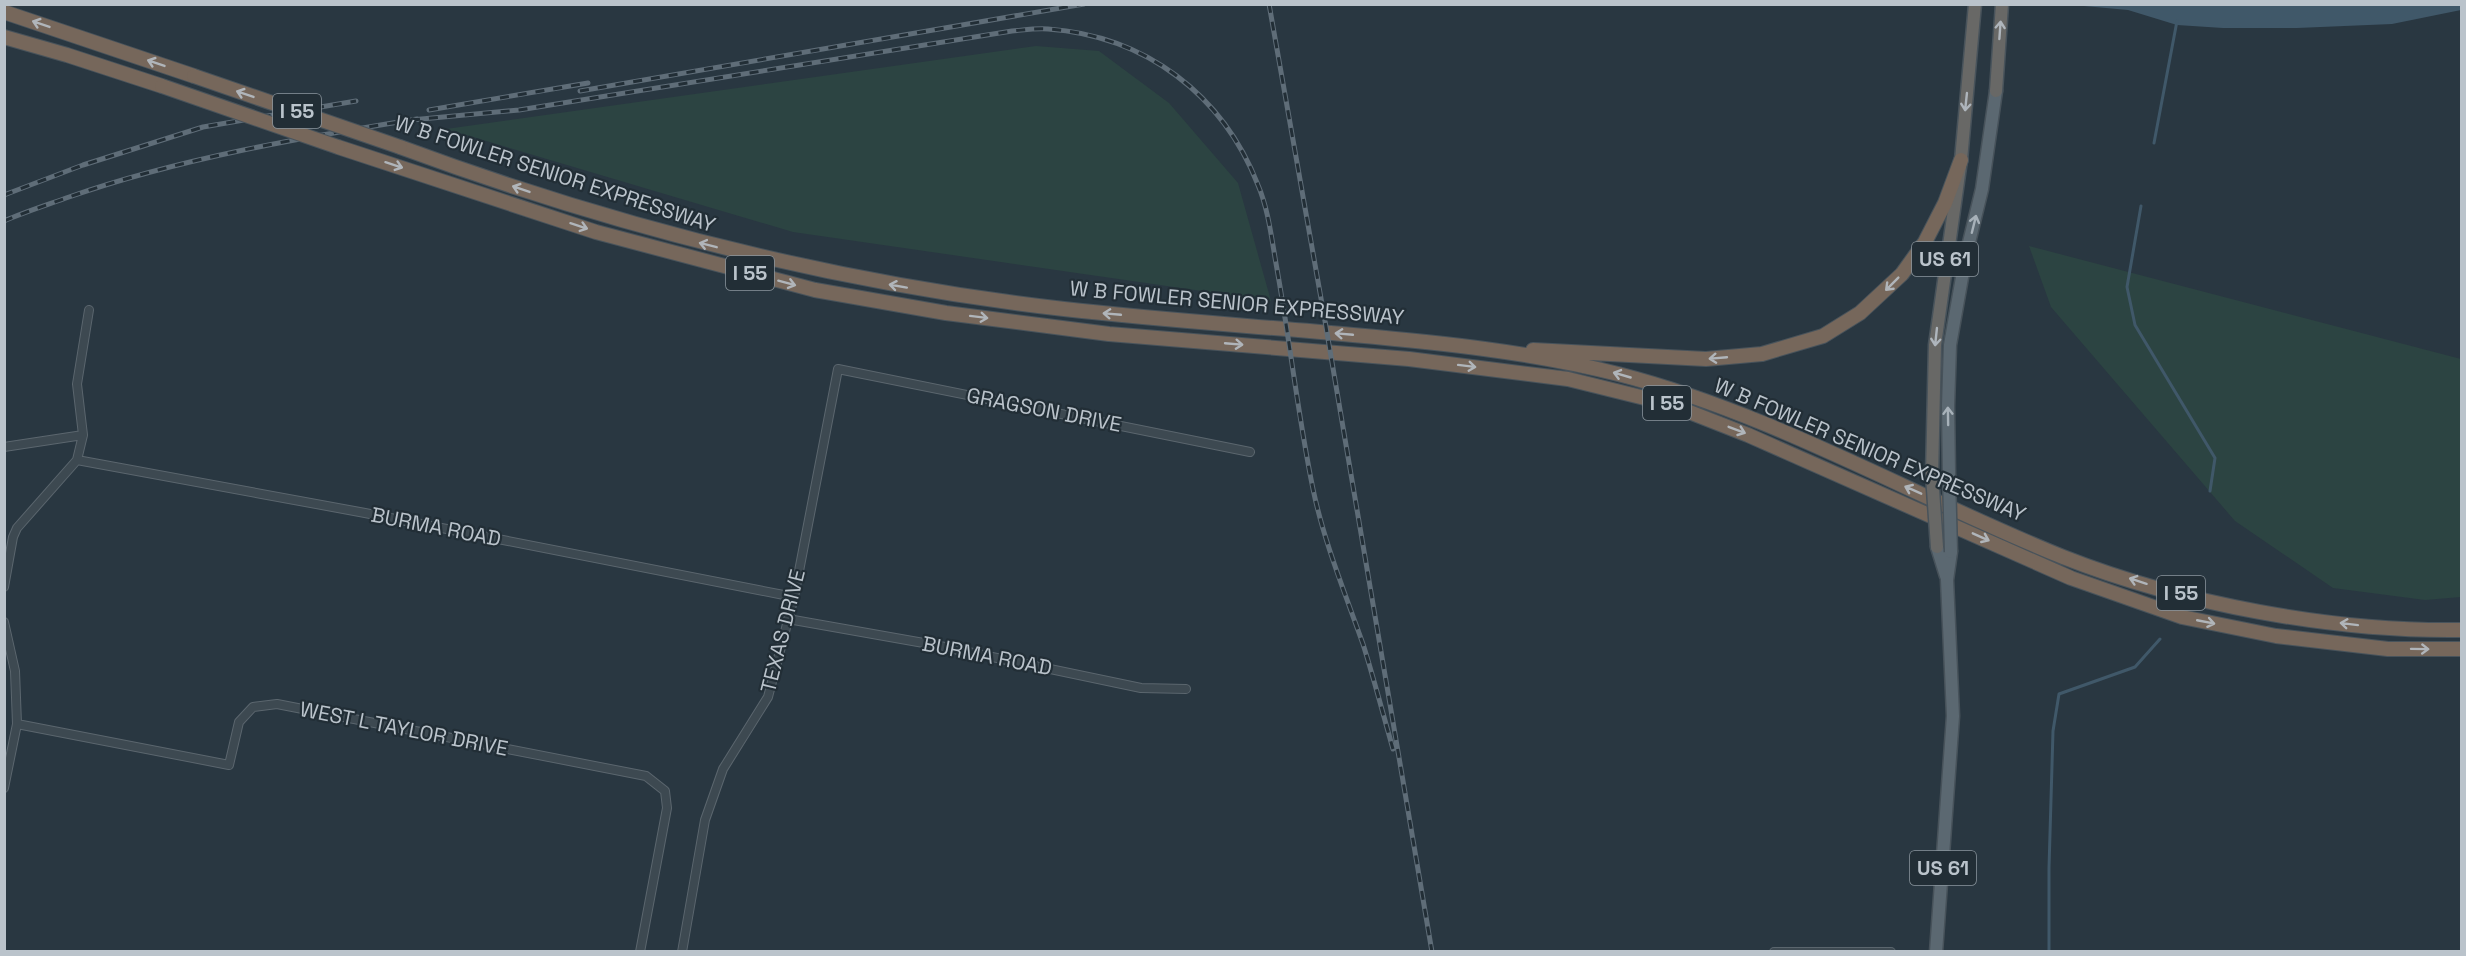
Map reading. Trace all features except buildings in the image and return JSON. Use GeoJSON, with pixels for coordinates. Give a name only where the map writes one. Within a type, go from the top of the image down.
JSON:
{"type":"FeatureCollection","features":[{"type":"Feature","properties":{"kind":"highway","name":"US 61"},"geometry":{"type":"LineString","coordinates":[[1937,547],[1932,475],[1935,345],[1960,160],[1975,4]]}},
{"type":"Feature","properties":{"kind":"highway","name":"US 61"},"geometry":{"type":"LineString","coordinates":[[1996,91],[2002,4]]}},
{"type":"Feature","properties":{"kind":"highway","name":"W B FOWLER SENIOR EXPRESSWAY"},"geometry":{"type":"LineString","coordinates":[[4,12],[534,194],[657,231],[759,258],[874,282],[961,296],[1069,310],[1488,348],[1618,374],[1738,412],[2066,558],[2159,588],[2273,614],[2408,631],[2462,630]]}},
{"type":"Feature","properties":{"kind":"highway","name":"W B FOWLER SENIOR EXPRESSWAY"},"geometry":{"type":"LineString","coordinates":[[4,37],[109,68],[596,232],[815,290],[946,313],[1109,334],[1409,359],[1568,379],[1670,404],[1802,458],[2071,578],[2182,617],[2276,636],[2388,649],[2462,649]]}},
{"type":"Feature","properties":{"kind":"highway"},"geometry":{"type":"LineString","coordinates":[[1488,348],[1706,359],[1762,354],[1823,336],[1860,313],[1902,274],[1925,242],[1945,203],[1960,160]]}},
{"type":"Feature","properties":{"kind":"main road","name":"US 61"},"geometry":{"type":"LineString","coordinates":[[1936,951],[1953,716],[1947,580],[1951,552],[1948,406],[1950,345],[1966,255],[1982,189],[1996,91]]}},
{"type":"Feature","properties":{"kind":"main road","name":"US 61"},"geometry":{"type":"LineString","coordinates":[[1937,547],[1947,580]]}},
{"type":"Feature","properties":{"kind":"street"},"geometry":{"type":"LineString","coordinates":[[4,587],[16,528],[78,460],[83,435],[77,384],[89,309]]}},
{"type":"Feature","properties":{"kind":"street","name":"GRAGSON DRIVE"},"geometry":{"type":"LineString","coordinates":[[838,369],[1250,452]]}},
{"type":"Feature","properties":{"kind":"street","name":"TEXAS DRIVE"},"geometry":{"type":"LineString","coordinates":[[682,951],[705,820],[723,769],[768,697],[794,597],[838,369]]}},
{"type":"Feature","properties":{"kind":"street"},"geometry":{"type":"LineString","coordinates":[[4,447],[83,435]]}},
{"type":"Feature","properties":{"kind":"street","name":"BURMA ROAD"},"geometry":{"type":"LineString","coordinates":[[78,460],[365,513],[794,597]]}},
{"type":"Feature","properties":{"kind":"street","name":"BURMA ROAD"},"geometry":{"type":"LineString","coordinates":[[788,619],[935,645],[1141,687],[1186,689]]}},
{"type":"Feature","properties":{"kind":"street"},"geometry":{"type":"LineString","coordinates":[[4,622],[15,671],[17,724],[4,788]]}},
{"type":"Feature","properties":{"kind":"street","name":"WEST L TAYLOR DRIVE"},"geometry":{"type":"LineString","coordinates":[[17,724],[229,765],[239,722],[253,707],[277,704],[646,776],[665,791],[667,808],[640,951]]}},
{"type":"Feature","properties":{"kind":"street"},"geometry":{"type":"LineString","coordinates":[[1774,951],[1891,951]]}},
{"type":"Feature","properties":{"kind":"green space"},"geometry":{"type":"Polygon","coordinates":[[[1036,46],[1099,51],[1169,103],[1238,183],[1271,301],[793,232],[446,129],[1036,46]]]}},
{"type":"Feature","properties":{"kind":"green space"},"geometry":{"type":"Polygon","coordinates":[[[2029,246],[2461,359],[2461,597],[2425,600],[2333,588],[2235,521],[2051,307],[2029,246]]]}},
{"type":"Feature","properties":{"kind":"water"},"geometry":{"type":"Polygon","coordinates":[[[2461,4],[2461,10],[2392,24],[2297,28],[2223,28],[2177,25],[2128,10],[2073,5],[2461,4]]]}},
{"type":"Feature","properties":{"kind":"waterway"},"geometry":{"type":"LineString","coordinates":[[2154,143],[2177,21]]}},
{"type":"Feature","properties":{"kind":"waterway"},"geometry":{"type":"LineString","coordinates":[[2141,206],[2127,287],[2135,325],[2215,458],[2210,491]]}},
{"type":"Feature","properties":{"kind":"waterway"},"geometry":{"type":"LineString","coordinates":[[2049,952],[2053,731],[2059,694],[2135,667],[2160,639]]}},
{"type":"Feature","properties":{"kind":"railway"},"geometry":{"type":"LineString","coordinates":[[580,91],[1084,4]]}},
{"type":"Feature","properties":{"kind":"railway"},"geometry":{"type":"LineString","coordinates":[[1269,4],[1432,952]]}},
{"type":"Feature","properties":{"kind":"railway"},"geometry":{"type":"LineString","coordinates":[[411,120],[519,110],[1030,29],[1084,34],[1117,44],[1148,58],[1177,76],[1202,98],[1224,124],[1243,153],[1262,195],[1272,237],[1313,489],[1335,567],[1363,644],[1393,749]]}},
{"type":"Feature","properties":{"kind":"railway"},"geometry":{"type":"LineString","coordinates":[[429,110],[588,83]]}},
{"type":"Feature","properties":{"kind":"railway"},"geometry":{"type":"LineString","coordinates":[[4,195],[83,165],[203,127],[356,101]]}},
{"type":"Feature","properties":{"kind":"railway"},"geometry":{"type":"LineString","coordinates":[[4,221],[111,183],[197,160],[417,119]]}}]}
